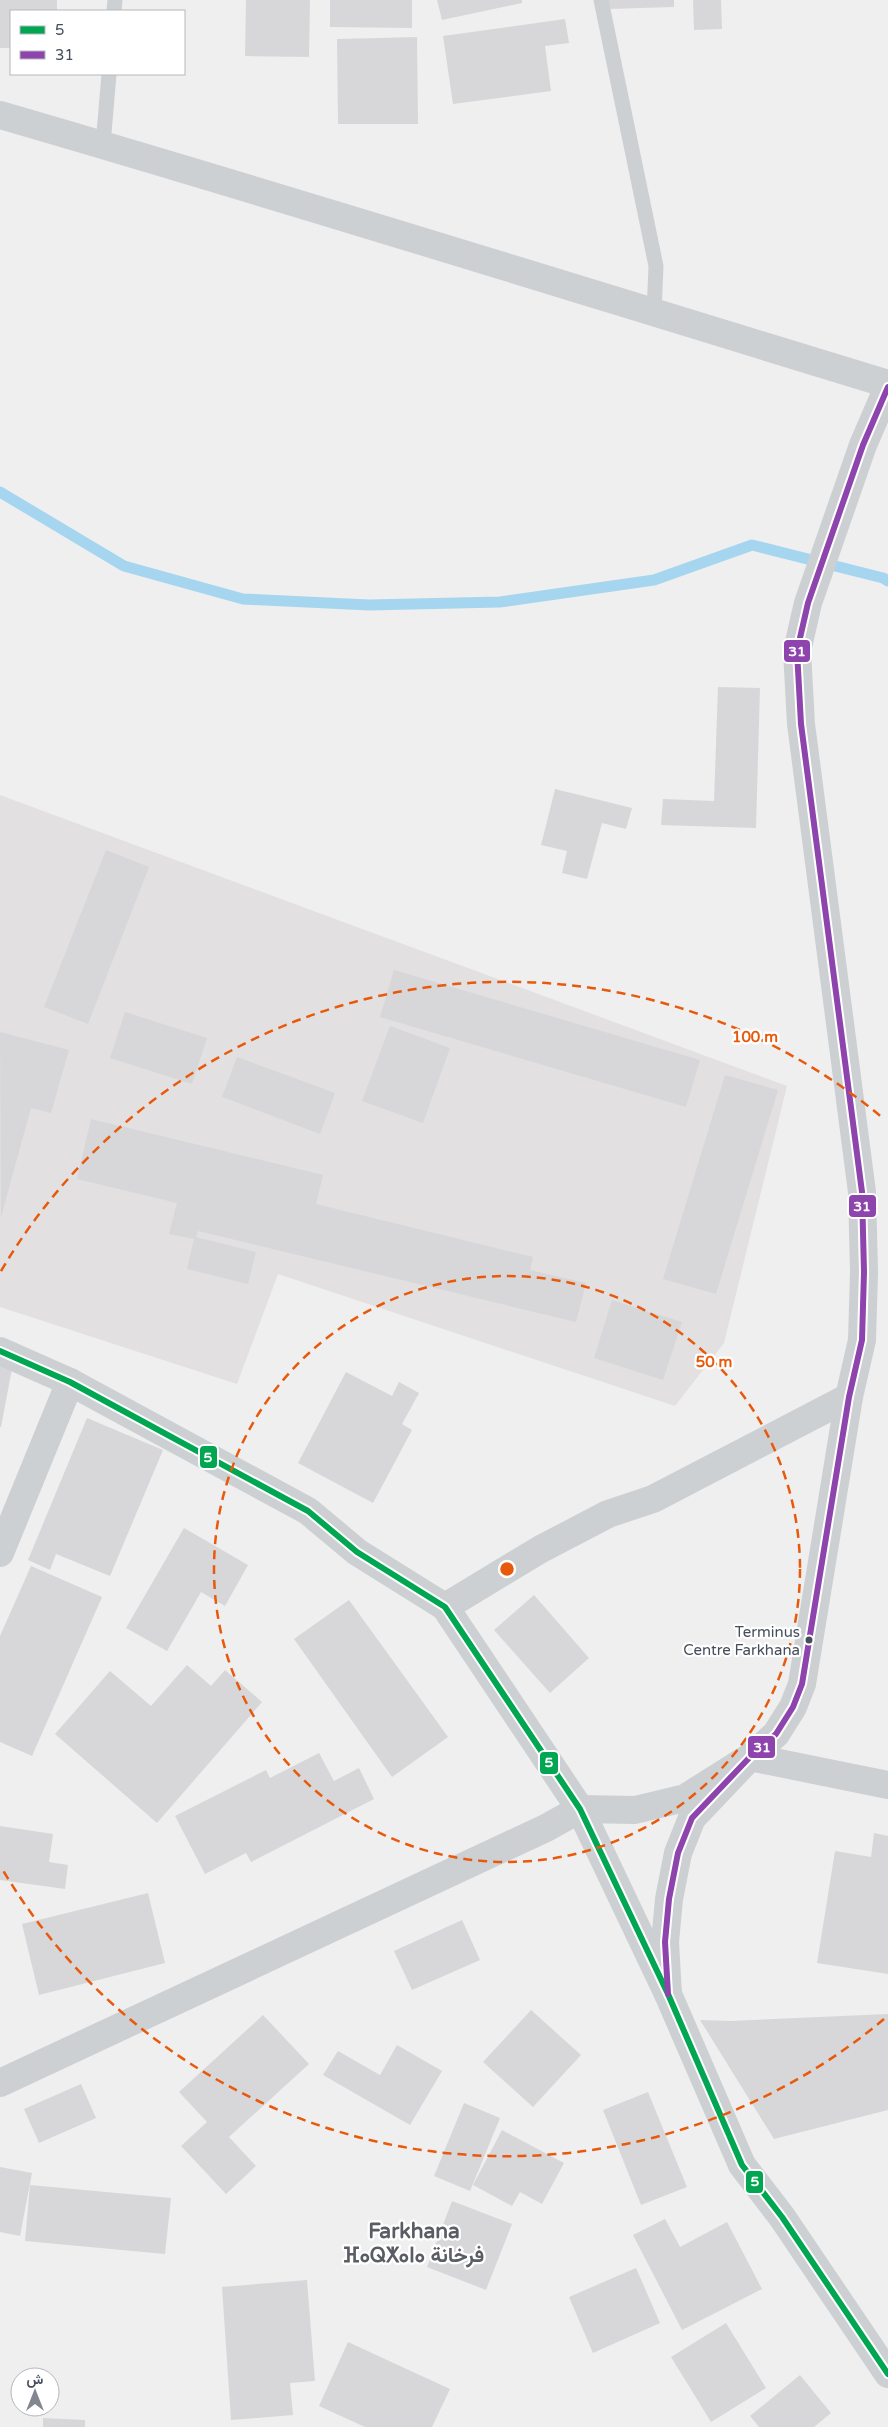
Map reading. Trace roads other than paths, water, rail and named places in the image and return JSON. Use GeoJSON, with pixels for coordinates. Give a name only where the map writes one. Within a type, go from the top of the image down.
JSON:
{"type":"FeatureCollection","features":[{"type":"Feature","properties":{"kind":"street"},"geometry":{"type":"LineString","coordinates":[[0,115],[888,385],[863,445],[808,603],[797,651],[801,724],[862,1192],[864,1272],[862,1340],[849,1397],[802,1684],[793,1707],[776,1734],[750,1757],[692,1818],[678,1854],[669,1899],[665,1942],[668,1994]]}},
{"type":"Feature","properties":{"kind":"street"},"geometry":{"type":"LineString","coordinates":[[0,1351],[70,1382],[308,1510],[357,1552],[445,1607],[580,1809],[668,1994],[742,2164],[782,2217],[888,2374]]}},
{"type":"Feature","properties":{"kind":"street"},"geometry":{"type":"LineString","coordinates":[[0,1553],[70,1382]]}},
{"type":"Feature","properties":{"kind":"street"},"geometry":{"type":"LineString","coordinates":[[445,1607],[541,1549],[608,1514],[653,1499],[849,1397]]}},
{"type":"Feature","properties":{"kind":"street"},"geometry":{"type":"LineString","coordinates":[[0,2083],[546,1828],[580,1809],[635,1810],[685,1798],[750,1757],[888,1784]]}},
{"type":"Feature","properties":{"kind":"lane"},"geometry":{"type":"LineString","coordinates":[[602,0],[656,266],[654,313]]}},
{"type":"Feature","properties":{"kind":"lane"},"geometry":{"type":"LineString","coordinates":[[103,145],[109,75]]}},
{"type":"Feature","properties":{"kind":"waterway"},"geometry":{"type":"LineString","coordinates":[[0,492],[124,566],[243,599],[369,605],[500,602],[654,580],[752,545],[883,578],[888,581]]}},
{"type":"Feature","properties":{"kind":"place","name":"Terminus Centre Farkhana"},"geometry":{"type":"Point","coordinates":[809,1640]}},
{"type":"Feature","properties":{"kind":"district","name":"Farkhana ⴼⴰⵕⵅⴰⵏⴰ فرخانة"},"geometry":{"type":"Point","coordinates":[414,2243]}}]}
